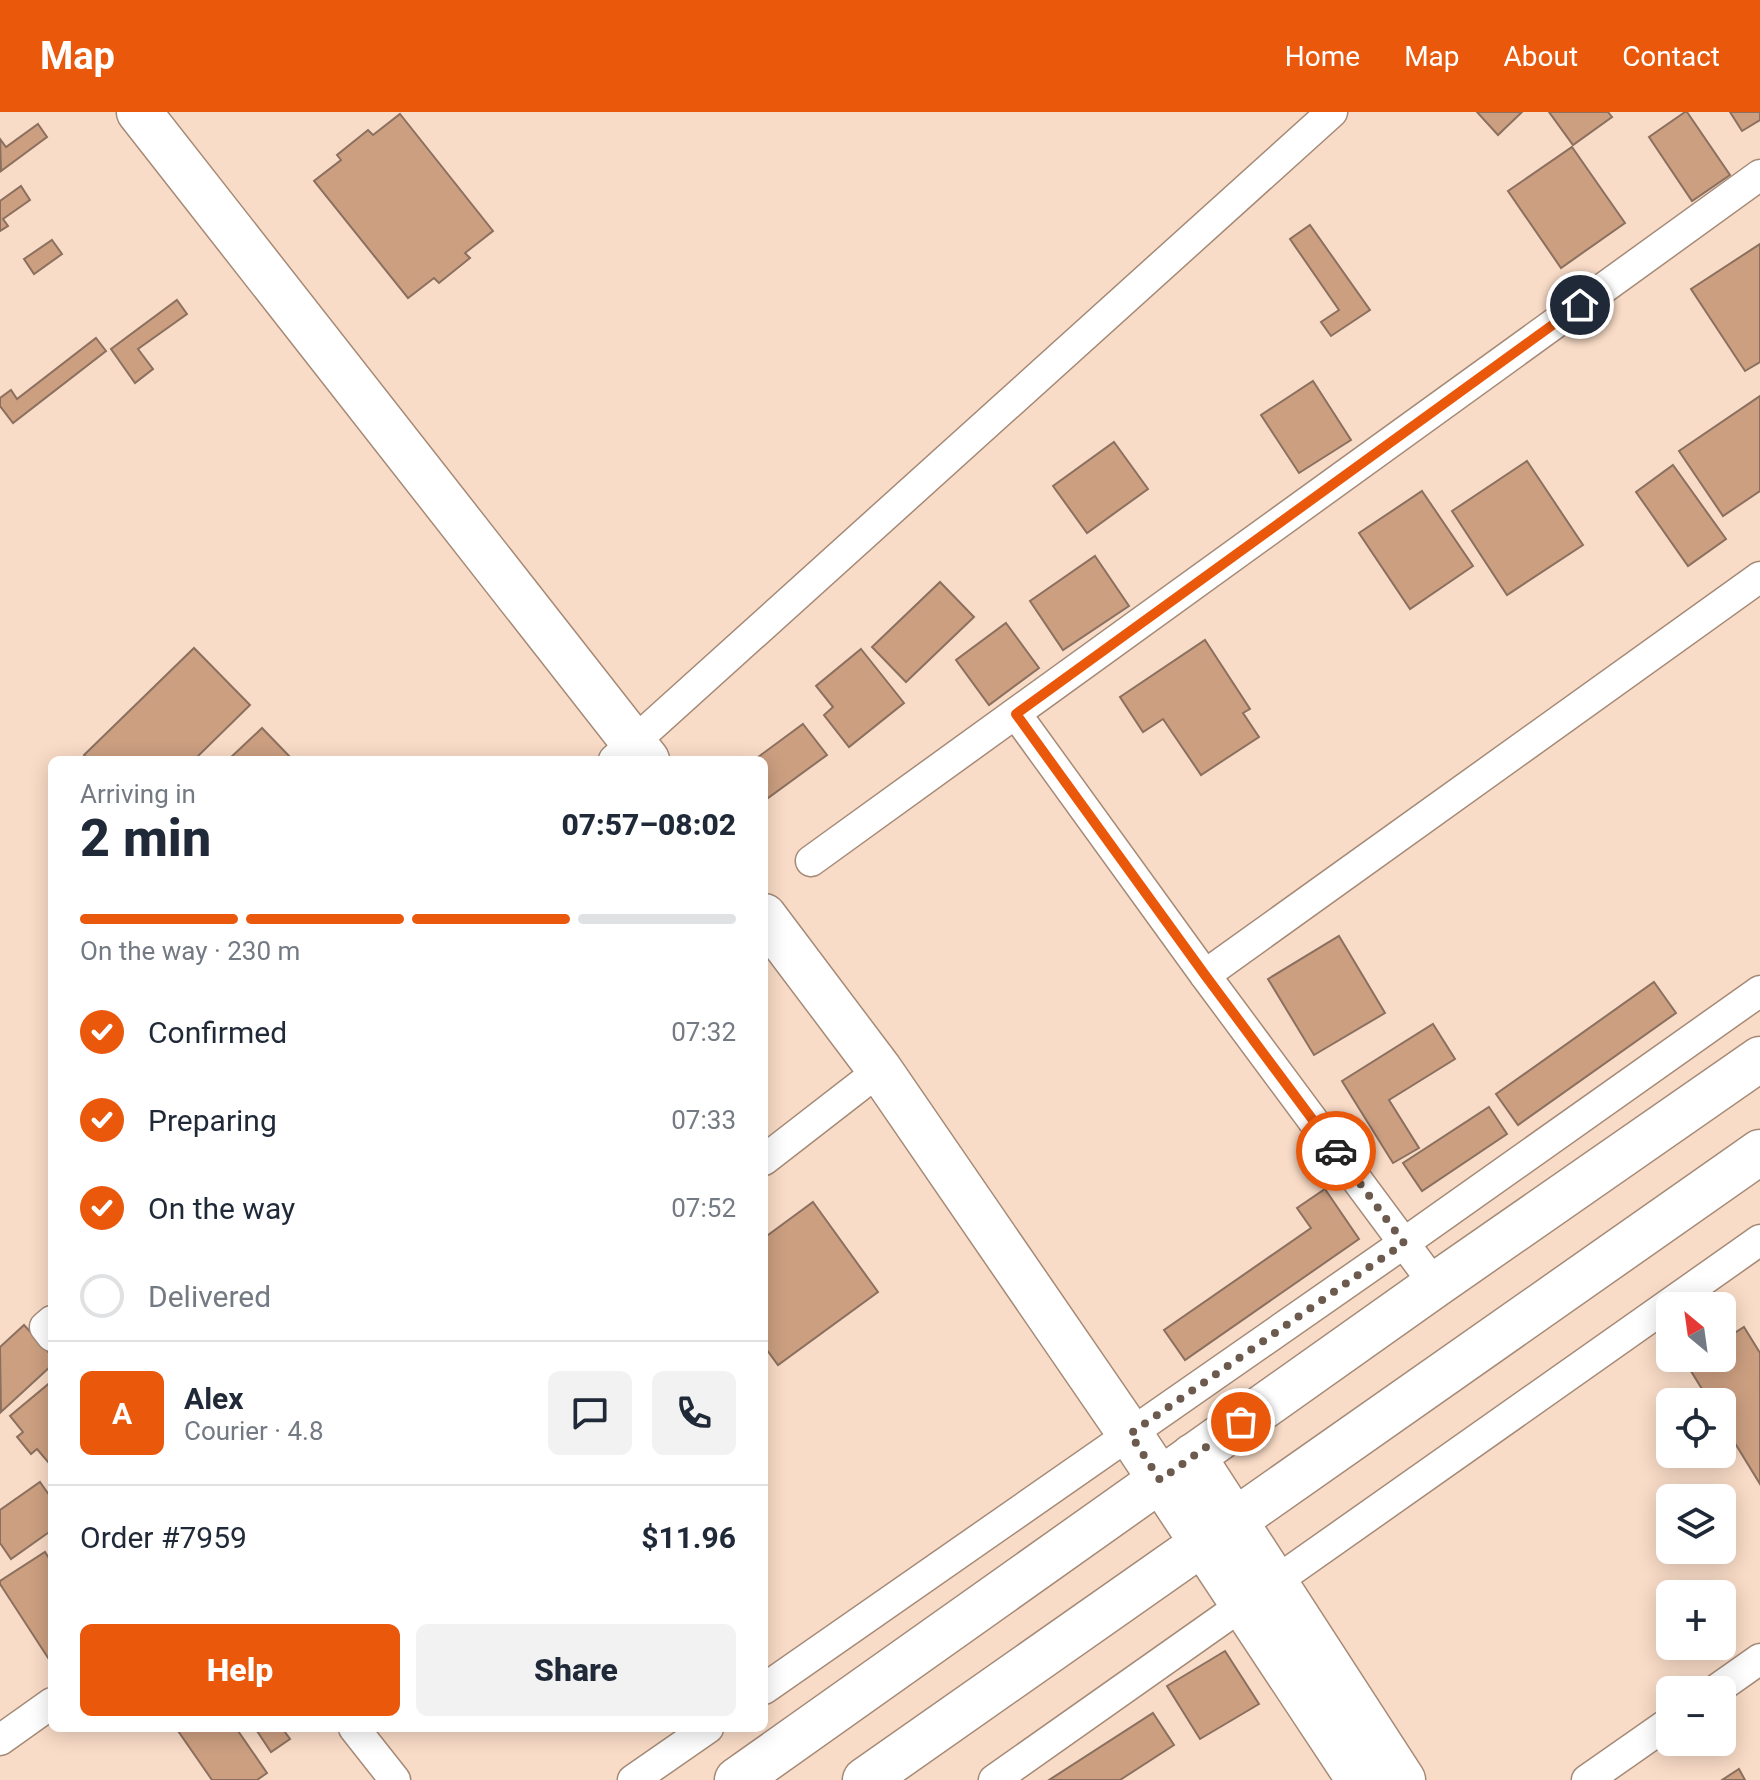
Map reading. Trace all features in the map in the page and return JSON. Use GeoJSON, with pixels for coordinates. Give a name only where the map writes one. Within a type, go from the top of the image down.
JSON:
{"type":"FeatureCollection","features":[{"type":"Feature","properties":{"kind":"main road"},"geometry":{"type":"LineString","coordinates":[[139,112],[631,754]]}},
{"type":"Feature","properties":{"kind":"main road"},"geometry":{"type":"LineString","coordinates":[[768,921],[880,1070],[1130,1434],[1176,1468],[1258,1593],[1359,1780]]}},
{"type":"Feature","properties":{"kind":"main road"},"geometry":{"type":"LineString","coordinates":[[737,1780],[1435,1285],[1760,1059]]}},
{"type":"Feature","properties":{"kind":"main road"},"geometry":{"type":"LineString","coordinates":[[865,1780],[1760,1152]]}},
{"type":"Feature","properties":{"kind":"main road"},"geometry":{"type":"LineString","coordinates":[[1258,1593],[1403,1780]]}},
{"type":"Feature","properties":{"kind":"street"},"geometry":{"type":"LineString","coordinates":[[631,754],[1332,112]]}},
{"type":"Feature","properties":{"kind":"street"},"geometry":{"type":"LineString","coordinates":[[811,861],[1760,175]]}},
{"type":"Feature","properties":{"kind":"street"},"geometry":{"type":"LineString","coordinates":[[1205,975],[1760,577]]}},
{"type":"Feature","properties":{"kind":"street"},"geometry":{"type":"LineString","coordinates":[[1016,714],[1435,1285]]}},
{"type":"Feature","properties":{"kind":"street"},"geometry":{"type":"LineString","coordinates":[[768,1686],[1760,991]]}},
{"type":"Feature","properties":{"kind":"street"},"geometry":{"type":"LineString","coordinates":[[768,1157],[880,1070]]}},
{"type":"Feature","properties":{"kind":"street"},"geometry":{"type":"LineString","coordinates":[[994,1780],[1760,1240]]}},
{"type":"Feature","properties":{"kind":"street"},"geometry":{"type":"LineString","coordinates":[[1736,1676],[1760,1659]]}},
{"type":"Feature","properties":{"kind":"street"},"geometry":{"type":"LineString","coordinates":[[0,1740],[48,1706]]}},
{"type":"Feature","properties":{"kind":"street"},"geometry":{"type":"LineString","coordinates":[[357,1732],[395,1780]]}},
{"type":"Feature","properties":{"kind":"street"},"geometry":{"type":"LineString","coordinates":[[633,1780],[702,1732]]}},
{"type":"Feature","properties":{"kind":"street"},"geometry":{"type":"LineString","coordinates":[[1587,1780],[1656,1732]]}},
{"type":"Feature","properties":{"kind":"building"},"geometry":{"type":"Polygon","coordinates":[[[1477,112],[1522,112],[1498,135],[1477,112]]]}},
{"type":"Feature","properties":{"kind":"building"},"geometry":{"type":"Polygon","coordinates":[[[1549,112],[1608,112],[1612,117],[1573,145],[1549,112]]]}},
{"type":"Feature","properties":{"kind":"building"},"geometry":{"type":"Polygon","coordinates":[[[1685,112],[1730,175],[1692,201],[1649,137],[1685,112]]]}},
{"type":"Feature","properties":{"kind":"building"},"geometry":{"type":"Polygon","coordinates":[[[1730,112],[1760,112],[1760,120],[1742,131],[1730,112]]]}},
{"type":"Feature","properties":{"kind":"building"},"geometry":{"type":"Polygon","coordinates":[[[400,114],[493,231],[465,253],[470,258],[439,283],[434,278],[408,298],[314,181],[341,160],[337,155],[368,130],[373,135],[400,114]]]}},
{"type":"Feature","properties":{"kind":"building"},"geometry":{"type":"Polygon","coordinates":[[[38,124],[47,137],[1,171],[0,139],[6,147],[38,124]]]}},
{"type":"Feature","properties":{"kind":"building"},"geometry":{"type":"Polygon","coordinates":[[[1572,147],[1625,223],[1561,268],[1508,191],[1572,147]]]}},
{"type":"Feature","properties":{"kind":"building"},"geometry":{"type":"Polygon","coordinates":[[[21,186],[30,200],[3,219],[8,226],[0,231],[0,201],[21,186]]]}},
{"type":"Feature","properties":{"kind":"building"},"geometry":{"type":"Polygon","coordinates":[[[1310,225],[1370,310],[1331,336],[1321,322],[1339,310],[1290,239],[1310,225]]]}},
{"type":"Feature","properties":{"kind":"building"},"geometry":{"type":"Polygon","coordinates":[[[52,240],[62,254],[34,274],[24,259],[52,240]]]}},
{"type":"Feature","properties":{"kind":"building"},"geometry":{"type":"Polygon","coordinates":[[[1760,244],[1760,362],[1745,371],[1691,289],[1760,244]]]}},
{"type":"Feature","properties":{"kind":"building"},"geometry":{"type":"Polygon","coordinates":[[[177,300],[187,314],[138,349],[153,369],[135,383],[111,349],[177,300]]]}},
{"type":"Feature","properties":{"kind":"building"},"geometry":{"type":"Polygon","coordinates":[[[96,338],[106,351],[13,423],[0,406],[0,398],[11,390],[17,399],[96,338]]]}},
{"type":"Feature","properties":{"kind":"building"},"geometry":{"type":"Polygon","coordinates":[[[1313,381],[1351,440],[1299,473],[1261,415],[1313,381]]]}},
{"type":"Feature","properties":{"kind":"building"},"geometry":{"type":"Polygon","coordinates":[[[1760,396],[1760,491],[1723,516],[1679,451],[1760,396]]]}},
{"type":"Feature","properties":{"kind":"building"},"geometry":{"type":"Polygon","coordinates":[[[1114,442],[1148,489],[1087,533],[1053,486],[1114,442]]]}},
{"type":"Feature","properties":{"kind":"building"},"geometry":{"type":"Polygon","coordinates":[[[1527,461],[1583,545],[1507,595],[1452,511],[1527,461]]]}},
{"type":"Feature","properties":{"kind":"building"},"geometry":{"type":"Polygon","coordinates":[[[1673,465],[1726,539],[1688,566],[1636,492],[1673,465]]]}},
{"type":"Feature","properties":{"kind":"building"},"geometry":{"type":"Polygon","coordinates":[[[1422,491],[1473,566],[1410,609],[1359,533],[1422,491]]]}},
{"type":"Feature","properties":{"kind":"building"},"geometry":{"type":"Polygon","coordinates":[[[1095,556],[1129,606],[1063,650],[1030,601],[1095,556]]]}},
{"type":"Feature","properties":{"kind":"building"},"geometry":{"type":"Polygon","coordinates":[[[940,582],[974,617],[906,682],[872,647],[940,582]]]}},
{"type":"Feature","properties":{"kind":"building"},"geometry":{"type":"Polygon","coordinates":[[[1006,623],[1039,668],[989,705],[956,660],[1006,623]]]}},
{"type":"Feature","properties":{"kind":"building"},"geometry":{"type":"Polygon","coordinates":[[[1205,640],[1250,709],[1243,713],[1259,737],[1201,775],[1163,719],[1143,732],[1120,697],[1205,640]]]}},
{"type":"Feature","properties":{"kind":"building"},"geometry":{"type":"Polygon","coordinates":[[[194,648],[250,705],[198,756],[84,755],[194,648]]]}},
{"type":"Feature","properties":{"kind":"building"},"geometry":{"type":"Polygon","coordinates":[[[861,649],[904,703],[849,747],[824,715],[833,707],[816,686],[861,649]]]}},
{"type":"Feature","properties":{"kind":"building"},"geometry":{"type":"Polygon","coordinates":[[[803,724],[827,755],[768,798],[768,756],[759,756],[803,724]]]}},
{"type":"Feature","properties":{"kind":"building"},"geometry":{"type":"Polygon","coordinates":[[[262,728],[289,756],[232,756],[262,728]]]}},
{"type":"Feature","properties":{"kind":"building"},"geometry":{"type":"Polygon","coordinates":[[[1339,936],[1385,1013],[1314,1055],[1268,979],[1339,936]]]}},
{"type":"Feature","properties":{"kind":"building"},"geometry":{"type":"Polygon","coordinates":[[[1654,982],[1676,1013],[1518,1125],[1496,1094],[1654,982]]]}},
{"type":"Feature","properties":{"kind":"building"},"geometry":{"type":"Polygon","coordinates":[[[1433,1024],[1455,1059],[1389,1100],[1419,1148],[1393,1163],[1342,1081],[1433,1024]]]}},
{"type":"Feature","properties":{"kind":"building"},"geometry":{"type":"Polygon","coordinates":[[[1489,1107],[1507,1134],[1422,1191],[1403,1163],[1489,1107]]]}},
{"type":"Feature","properties":{"kind":"building"},"geometry":{"type":"Polygon","coordinates":[[[1325,1189],[1359,1239],[1185,1360],[1164,1330],[1311,1228],[1297,1208],[1325,1189]]]}},
{"type":"Feature","properties":{"kind":"building"},"geometry":{"type":"Polygon","coordinates":[[[813,1202],[878,1292],[778,1365],[768,1351],[768,1235],[813,1202]]]}},
{"type":"Feature","properties":{"kind":"building"},"geometry":{"type":"Polygon","coordinates":[[[24,1325],[48,1352],[48,1369],[1,1412],[0,1347],[24,1325]]]}},
{"type":"Feature","properties":{"kind":"building"},"geometry":{"type":"Polygon","coordinates":[[[1744,1327],[1760,1353],[1760,1484],[1736,1445],[1736,1388],[1701,1388],[1692,1372],[1736,1372],[1736,1332],[1744,1327]]]}},
{"type":"Feature","properties":{"kind":"building"},"geometry":{"type":"Polygon","coordinates":[[[48,1384],[48,1462],[37,1449],[31,1454],[17,1437],[23,1432],[10,1416],[48,1384]]]}},
{"type":"Feature","properties":{"kind":"building"},"geometry":{"type":"Polygon","coordinates":[[[40,1482],[48,1493],[48,1533],[11,1559],[0,1543],[0,1510],[40,1482]]]}},
{"type":"Feature","properties":{"kind":"building"},"geometry":{"type":"Polygon","coordinates":[[[45,1552],[48,1557],[48,1658],[0,1584],[0,1581],[45,1552]]]}},
{"type":"Feature","properties":{"kind":"building"},"geometry":{"type":"Polygon","coordinates":[[[1225,1651],[1259,1704],[1200,1739],[1167,1686],[1225,1651]]]}},
{"type":"Feature","properties":{"kind":"building"},"geometry":{"type":"Polygon","coordinates":[[[1153,1713],[1174,1745],[1120,1780],[1049,1780],[1153,1713]]]}},
{"type":"Feature","properties":{"kind":"building"},"geometry":{"type":"Polygon","coordinates":[[[179,1732],[239,1732],[267,1773],[257,1780],[212,1780],[179,1732]]]}},
{"type":"Feature","properties":{"kind":"building"},"geometry":{"type":"Polygon","coordinates":[[[258,1732],[285,1732],[290,1739],[271,1752],[258,1732]]]}},
{"type":"Feature","properties":{"kind":"building"},"geometry":{"type":"Polygon","coordinates":[[[1739,1769],[1745,1780],[1722,1780],[1739,1769]]]}},
{"type":"Feature","properties":{"kind":"way so far"},"geometry":{"type":"LineString","coordinates":[[1241,1422],[1160,1480],[1130,1434],[1404,1243],[1336,1151]]}},
{"type":"Feature","properties":{"kind":"route"},"geometry":{"type":"LineString","coordinates":[[1336,1151],[1016,714],[1580,305]]}}]}
